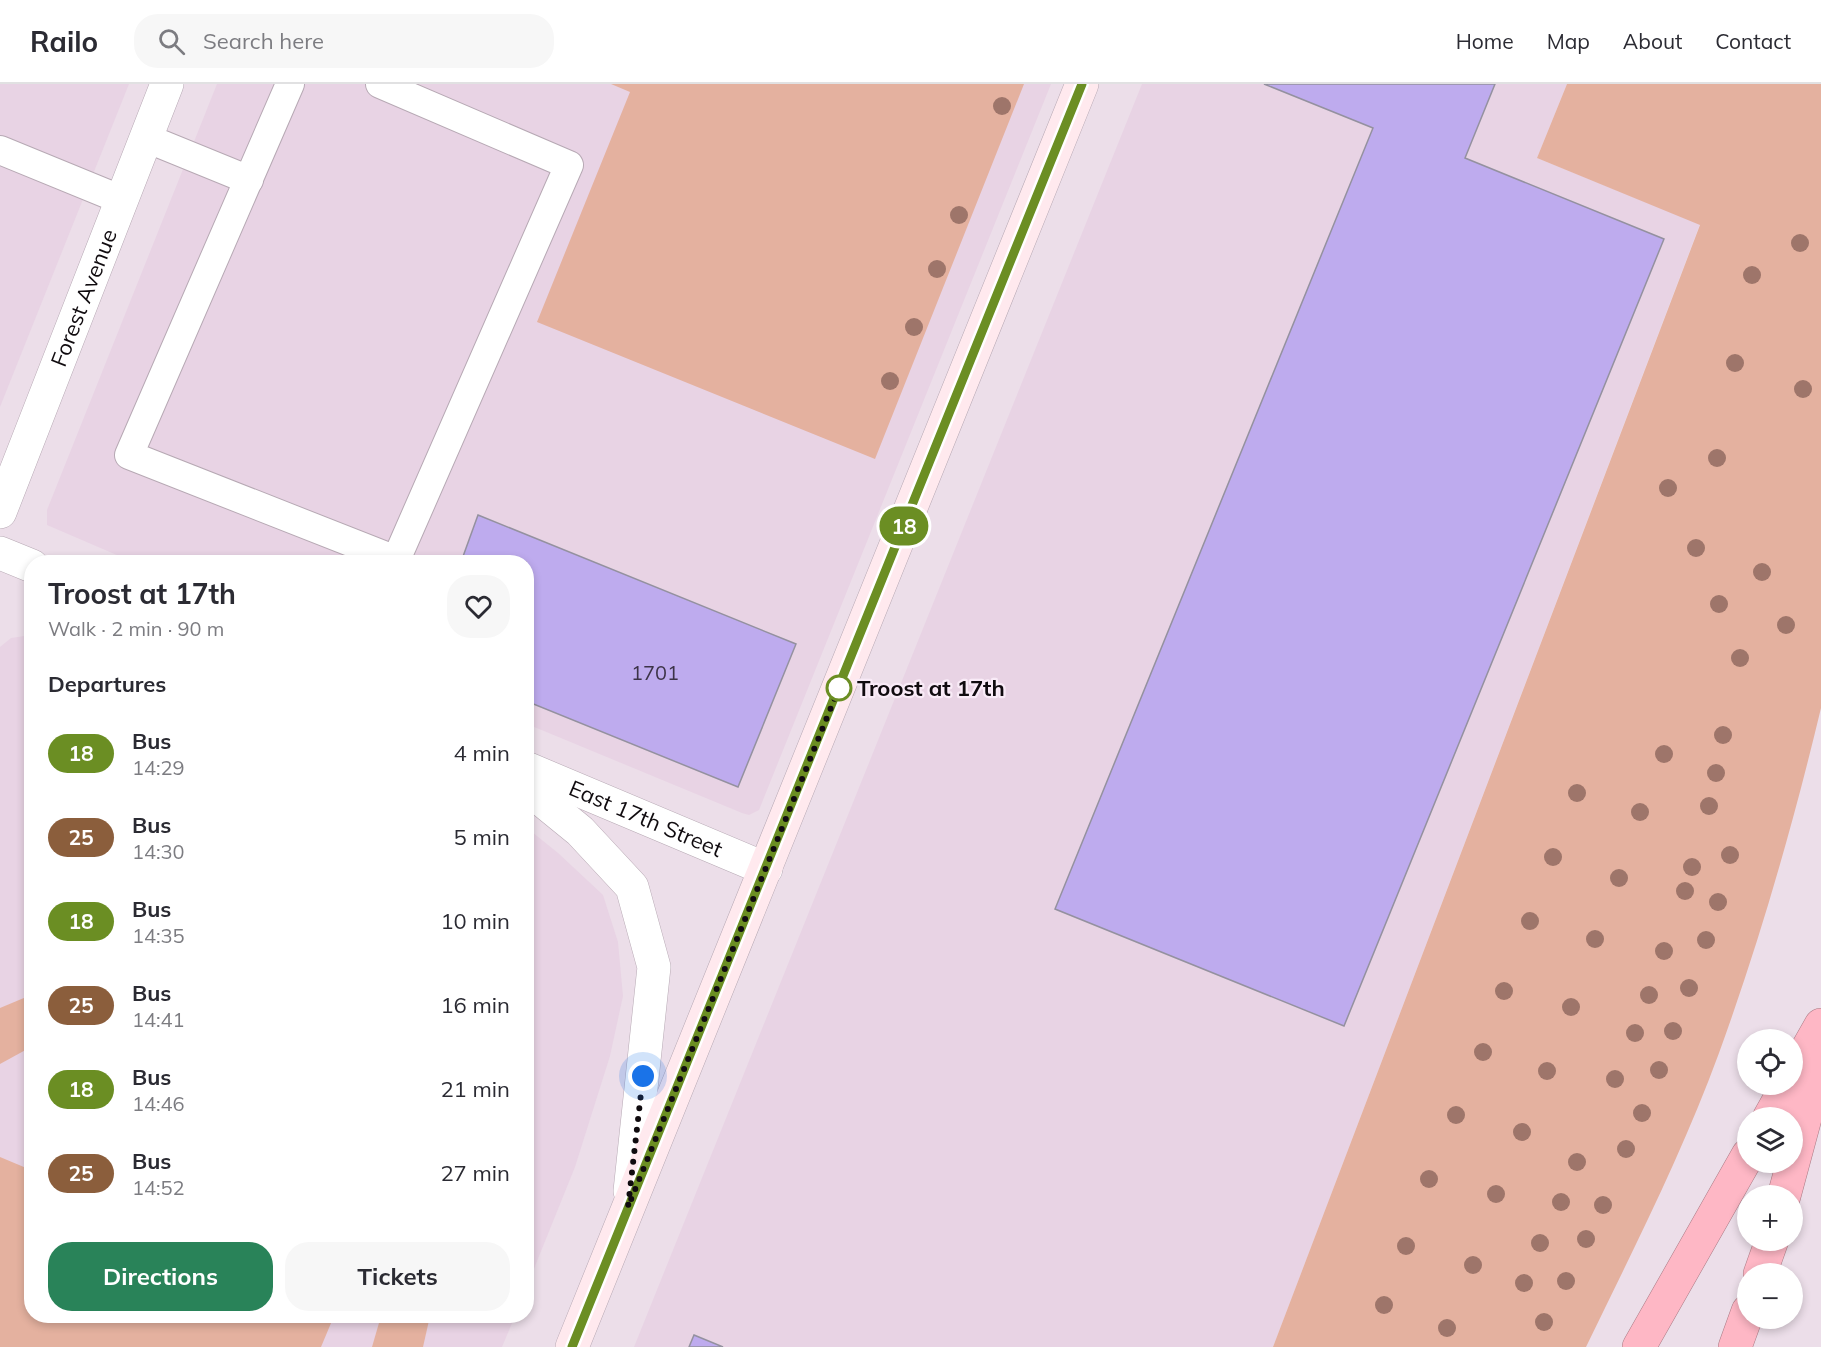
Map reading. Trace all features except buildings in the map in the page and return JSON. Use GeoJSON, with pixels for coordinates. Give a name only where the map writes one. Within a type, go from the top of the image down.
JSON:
{"type":"FeatureCollection","features":[{"type":"Feature","properties":{"kind":"highway"},"geometry":{"type":"LineString","coordinates":[[1803,1057],[1821,1025]]}},
{"type":"Feature","properties":{"kind":"highway"},"geometry":{"type":"LineString","coordinates":[[1787,1185],[1821,1059]]}},
{"type":"Feature","properties":{"kind":"highway"},"geometry":{"type":"LineString","coordinates":[[1639,1347],[1738,1173]]}},
{"type":"Feature","properties":{"kind":"highway"},"geometry":{"type":"LineString","coordinates":[[1735,1347],[1742,1329]]}},
{"type":"Feature","properties":{"kind":"main road"},"geometry":{"type":"LineString","coordinates":[[572,1347],[1082,84]]}},
{"type":"Feature","properties":{"kind":"street","name":"Forest Avenue"},"geometry":{"type":"LineString","coordinates":[[0,512],[167,84]]}},
{"type":"Feature","properties":{"kind":"street"},"geometry":{"type":"LineString","coordinates":[[0,554],[24,563]]}},
{"type":"Feature","properties":{"kind":"street","name":"East 17th Street"},"geometry":{"type":"LineString","coordinates":[[534,771],[766,869]]}},
{"type":"Feature","properties":{"kind":"street"},"geometry":{"type":"LineString","coordinates":[[534,794],[580,831],[632,887],[654,967],[628,1207]]}},
{"type":"Feature","properties":{"kind":"lane"},"geometry":{"type":"LineString","coordinates":[[290,84],[129,456],[383,555]]}},
{"type":"Feature","properties":{"kind":"lane"},"geometry":{"type":"LineString","coordinates":[[380,84],[568,165],[398,555]]}},
{"type":"Feature","properties":{"kind":"lane"},"geometry":{"type":"LineString","coordinates":[[146,138],[249,180]]}},
{"type":"Feature","properties":{"kind":"lane"},"geometry":{"type":"LineString","coordinates":[[0,150],[122,200]]}},
{"type":"Feature","properties":{"kind":"shaded area"},"geometry":{"type":"Polygon","coordinates":[[[0,84],[129,84],[0,407],[0,84]]]}},
{"type":"Feature","properties":{"kind":"shaded area"},"geometry":{"type":"Polygon","coordinates":[[[217,84],[1051,84],[759,810],[749,815],[534,727],[534,555],[117,555],[47,525],[47,510],[217,84]]]}},
{"type":"Feature","properties":{"kind":"shaded area"},"geometry":{"type":"Polygon","coordinates":[[[611,84],[1024,84],[875,459],[537,322],[630,92],[611,84]]]}},
{"type":"Feature","properties":{"kind":"shaded area"},"geometry":{"type":"Polygon","coordinates":[[[1142,84],[1567,84],[1537,158],[1700,224],[1273,1347],[634,1347],[1142,84]]]}},
{"type":"Feature","properties":{"kind":"shaded area"},"geometry":{"type":"Polygon","coordinates":[[[1567,84],[1821,84],[1821,708],[1775,882],[1719,1053],[1673,1165],[1586,1347],[1273,1347],[1700,225],[1537,158],[1567,84]]]}},
{"type":"Feature","properties":{"kind":"shaded area"},"geometry":{"type":"Polygon","coordinates":[[[24,636],[24,1323],[512,1323],[502,1347],[0,1347],[0,647],[11,638],[24,636]]]}},
{"type":"Feature","properties":{"kind":"shaded area"},"geometry":{"type":"Polygon","coordinates":[[[534,834],[603,895],[618,942],[623,996],[610,1056],[575,1167],[534,1269],[534,834]]]}},
{"type":"Feature","properties":{"kind":"shaded area"},"geometry":{"type":"Polygon","coordinates":[[[24,998],[24,1051],[0,1064],[0,1008],[24,998]]]}},
{"type":"Feature","properties":{"kind":"shaded area"},"geometry":{"type":"Polygon","coordinates":[[[0,1157],[24,1167],[24,1323],[331,1323],[321,1347],[0,1347],[0,1157]]]}},
{"type":"Feature","properties":{"kind":"shaded area"},"geometry":{"type":"Polygon","coordinates":[[[379,1323],[428,1323],[423,1347],[372,1347],[379,1323]]]}},
{"type":"Feature","properties":{"kind":"bus line","name":"18"},"geometry":{"type":"LineString","coordinates":[[572,1347],[1082,84]]}},
{"type":"Feature","properties":{"kind":"place","name":"Troost at 17th"},"geometry":{"type":"Point","coordinates":[839,688]}},
{"type":"Feature","properties":{"kind":"route"},"geometry":{"type":"LineString","coordinates":[[643,1076],[628,1207],[839,688]]}}]}
